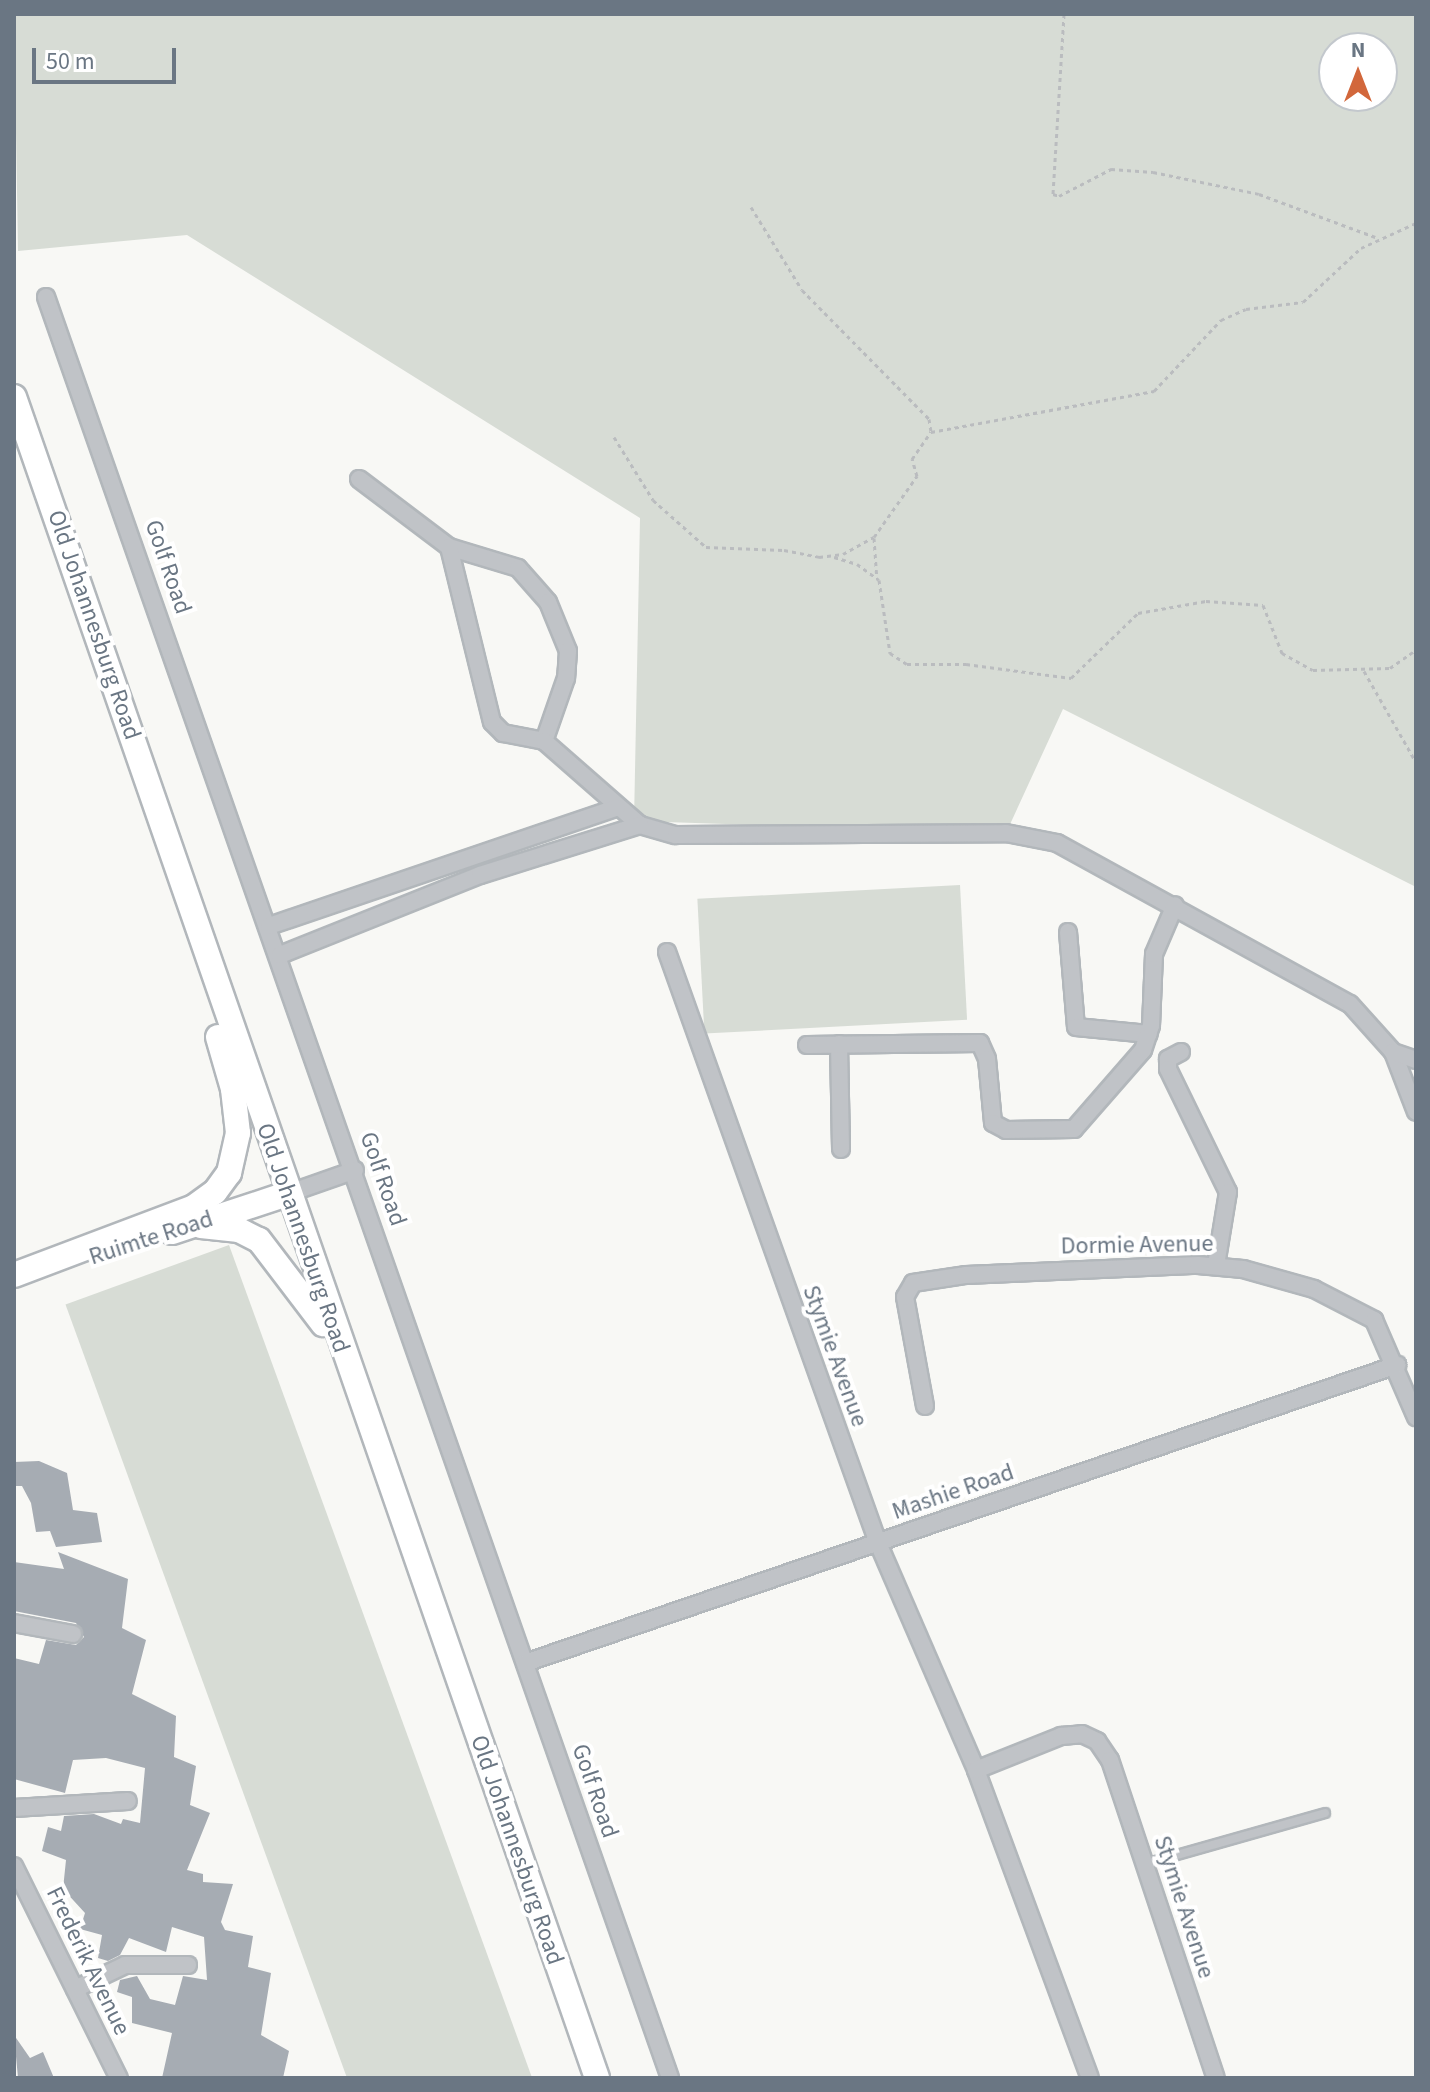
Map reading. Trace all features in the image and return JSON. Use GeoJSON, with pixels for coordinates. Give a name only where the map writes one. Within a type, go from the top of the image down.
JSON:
{"type":"FeatureCollection","features":[{"type":"Feature","properties":{"kind":"main road","name":"Old Johannesburg Road"},"geometry":{"type":"LineString","coordinates":[[14,397],[287,1194],[597,2078]]}},
{"type":"Feature","properties":{"kind":"main road"},"geometry":{"type":"LineString","coordinates":[[14,1275],[194,1207],[229,1173],[237,1146],[237,1117],[210,1009],[202,943]]}},
{"type":"Feature","properties":{"kind":"main road","name":"Ruimte Road"},"geometry":{"type":"LineString","coordinates":[[14,1282],[287,1194]]}},
{"type":"Feature","properties":{"kind":"main road"},"geometry":{"type":"LineString","coordinates":[[193,1225],[239,1230],[259,1240],[344,1356]]}},
{"type":"Feature","properties":{"kind":"street","name":"Golf Road"},"geometry":{"type":"LineString","coordinates":[[46,297],[280,955],[670,2078]]}},
{"type":"Feature","properties":{"kind":"street"},"geometry":{"type":"LineString","coordinates":[[359,479],[449,547],[518,568],[556,614],[568,651],[566,678],[544,741]]}},
{"type":"Feature","properties":{"kind":"street"},"geometry":{"type":"LineString","coordinates":[[449,547],[492,722],[503,733],[544,741],[616,808],[640,825],[676,835],[1006,833],[1057,843],[1339,996],[1393,1052],[1411,1086],[1416,1112]]}},
{"type":"Feature","properties":{"kind":"street"},"geometry":{"type":"LineString","coordinates":[[269,926],[616,808]]}},
{"type":"Feature","properties":{"kind":"street"},"geometry":{"type":"LineString","coordinates":[[280,955],[480,875],[640,825]]}},
{"type":"Feature","properties":{"kind":"street"},"geometry":{"type":"LineString","coordinates":[[807,1045],[980,1043],[987,1059],[993,1123],[1006,1130],[1065,1131],[1083,1122],[1143,1050],[1149,1034],[1154,954],[1175,905]]}},
{"type":"Feature","properties":{"kind":"street"},"geometry":{"type":"LineString","coordinates":[[1068,932],[1076,1027],[1149,1034]]}},
{"type":"Feature","properties":{"kind":"street","name":"Stymie Avenue"},"geometry":{"type":"LineString","coordinates":[[667,952],[878,1543],[976,1770],[1090,2078]]}},
{"type":"Feature","properties":{"kind":"street"},"geometry":{"type":"LineString","coordinates":[[839,1044],[841,1149]]}},
{"type":"Feature","properties":{"kind":"street"},"geometry":{"type":"LineString","coordinates":[[1181,1052],[1168,1059],[1168,1069],[1228,1192],[1216,1265]]}},
{"type":"Feature","properties":{"kind":"street"},"geometry":{"type":"LineString","coordinates":[[1393,1052],[1416,1060]]}},
{"type":"Feature","properties":{"kind":"street"},"geometry":{"type":"LineString","coordinates":[[287,1194],[355,1170]]}},
{"type":"Feature","properties":{"kind":"street","name":"Dormie Avenue"},"geometry":{"type":"LineString","coordinates":[[925,1406],[905,1297],[913,1283],[966,1275],[1216,1265],[1335,1298],[1374,1320],[1397,1365],[1416,1417]]}},
{"type":"Feature","properties":{"kind":"street","name":"Mashie Road"},"geometry":{"type":"LineString","coordinates":[[525,1663],[1397,1365]]}},
{"type":"Feature","properties":{"kind":"street"},"geometry":{"type":"LineString","coordinates":[[14,1623],[73,1634]]}},
{"type":"Feature","properties":{"kind":"street","name":"Stymie Avenue"},"geometry":{"type":"LineString","coordinates":[[976,1770],[1061,1736],[1082,1734],[1097,1741],[1110,1760],[1216,2078]]}},
{"type":"Feature","properties":{"kind":"street"},"geometry":{"type":"LineString","coordinates":[[14,1808],[128,1801]]}},
{"type":"Feature","properties":{"kind":"street","name":"Frederik Avenue"},"geometry":{"type":"LineString","coordinates":[[14,1866],[119,2078]]}},
{"type":"Feature","properties":{"kind":"street"},"geometry":{"type":"LineString","coordinates":[[75,1989],[125,1965],[188,1965]]}},
{"type":"Feature","properties":{"kind":"lane"},"geometry":{"type":"LineString","coordinates":[[1145,1864],[1325,1813]]}},
{"type":"Feature","properties":{"kind":"path"},"geometry":{"type":"LineString","coordinates":[[1064,14],[1053,194],[1059,196],[1111,169],[1153,172],[1259,194],[1377,238]]}},
{"type":"Feature","properties":{"kind":"path"},"geometry":{"type":"LineString","coordinates":[[751,207],[802,290],[929,419],[931,432],[912,459],[917,476],[874,537],[830,557]]}},
{"type":"Feature","properties":{"kind":"path"},"geometry":{"type":"LineString","coordinates":[[931,432],[1154,391],[1221,320],[1246,309],[1303,302],[1377,238],[1416,223]]}},
{"type":"Feature","properties":{"kind":"path"},"geometry":{"type":"LineString","coordinates":[[614,437],[653,500],[706,547],[830,557],[857,564],[879,580]]}},
{"type":"Feature","properties":{"kind":"path"},"geometry":{"type":"LineString","coordinates":[[874,537],[872,562],[879,580],[890,653],[907,664],[966,664],[1071,678],[1138,613],[1179,603],[1243,600],[1263,605],[1272,618],[1282,653],[1297,664],[1313,670],[1390,668],[1416,650]]}},
{"type":"Feature","properties":{"kind":"path"},"geometry":{"type":"LineString","coordinates":[[1364,671],[1416,762]]}},
{"type":"Feature","properties":{"kind":"shaded area"},"geometry":{"type":"Polygon","coordinates":[[[14,14],[1416,14],[1416,887],[1063,709],[1006,833],[634,821],[640,518],[187,235],[18,251],[14,14]]]}},
{"type":"Feature","properties":{"kind":"shaded area"},"geometry":{"type":"Polygon","coordinates":[[[960,885],[967,1020],[704,1034],[697,899],[960,885]]]}},
{"type":"Feature","properties":{"kind":"shaded area"},"geometry":{"type":"Polygon","coordinates":[[[229,1245],[532,2077],[347,2078],[65,1305],[229,1245]]]}},
{"type":"Feature","properties":{"kind":"building"},"geometry":{"type":"Polygon","coordinates":[[[39,1461],[67,1473],[73,1510],[97,1513],[102,1542],[56,1547],[50,1531],[36,1532],[31,1503],[22,1486],[14,1486],[14,1462],[39,1461]]]}},
{"type":"Feature","properties":{"kind":"building"},"geometry":{"type":"Polygon","coordinates":[[[58,1552],[128,1579],[122,1628],[146,1640],[132,1694],[176,1716],[174,1757],[196,1766],[190,1805],[210,1813],[187,1870],[203,1874],[203,1882],[233,1884],[221,1922],[225,1930],[253,1936],[248,1967],[271,1973],[261,2035],[289,2051],[283,2078],[162,2078],[172,2033],[132,2023],[132,1997],[117,1992],[120,1980],[137,1976],[150,1999],[175,2005],[183,1976],[207,1980],[204,1937],[172,1927],[166,1952],[129,1938],[120,1955],[108,1961],[98,1958],[102,1935],[80,1929],[85,1913],[63,1889],[66,1860],[42,1851],[48,1827],[61,1831],[64,1816],[94,1814],[121,1824],[123,1819],[140,1823],[145,1768],[106,1758],[73,1760],[65,1793],[14,1779],[14,1658],[39,1664],[46,1640],[76,1645],[84,1637],[76,1623],[14,1611],[14,1562],[64,1569],[58,1552]]]}},
{"type":"Feature","properties":{"kind":"building"},"geometry":{"type":"Polygon","coordinates":[[[14,2035],[30,2058],[43,2052],[54,2078],[18,2078],[14,2035]]]}}]}
